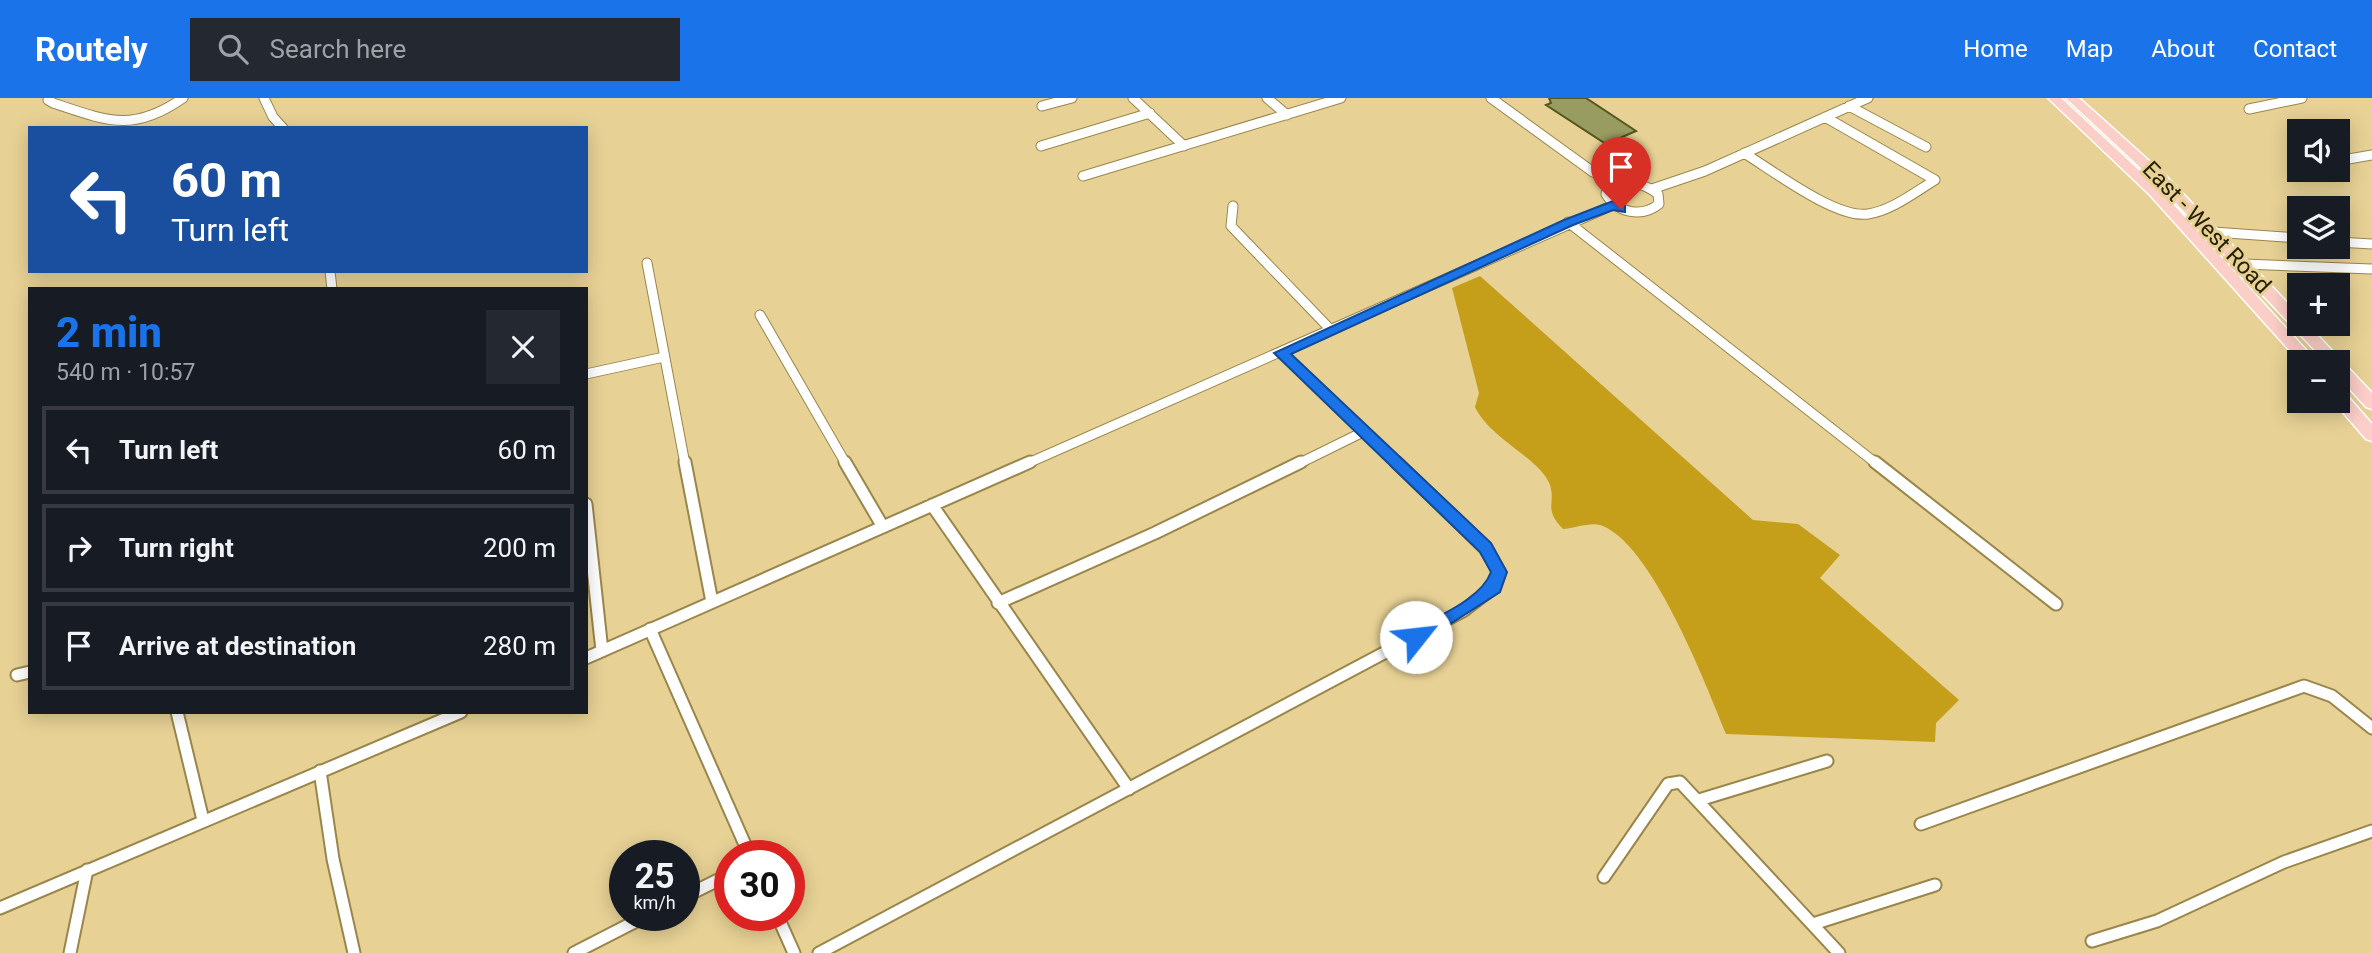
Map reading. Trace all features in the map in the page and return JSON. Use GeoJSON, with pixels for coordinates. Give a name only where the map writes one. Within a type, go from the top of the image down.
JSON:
{"type":"FeatureCollection","features":[{"type":"Feature","properties":{"kind":"main road","name":"East - West Road"},"geometry":{"type":"LineString","coordinates":[[2054,98],[2169,206],[2298,350]]}},
{"type":"Feature","properties":{"kind":"main road","name":"East - West Road"},"geometry":{"type":"LineString","coordinates":[[2072,98],[2123,142],[2213,232],[2323,350]]}},
{"type":"Feature","properties":{"kind":"main road","name":"East - West Road"},"geometry":{"type":"LineString","coordinates":[[2350,379],[2372,403]]}},
{"type":"Feature","properties":{"kind":"main road"},"geometry":{"type":"LineString","coordinates":[[2350,410],[2372,435]]}},
{"type":"Feature","properties":{"kind":"street"},"geometry":{"type":"LineString","coordinates":[[50,98],[48,100],[52,103],[123,124],[162,111],[183,98]]}},
{"type":"Feature","properties":{"kind":"street"},"geometry":{"type":"LineString","coordinates":[[264,98],[273,117],[281,126]]}},
{"type":"Feature","properties":{"kind":"street"},"geometry":{"type":"LineString","coordinates":[[1042,106],[1072,98]]}},
{"type":"Feature","properties":{"kind":"street"},"geometry":{"type":"LineString","coordinates":[[1133,98],[1184,146]]}},
{"type":"Feature","properties":{"kind":"street"},"geometry":{"type":"LineString","coordinates":[[1267,98],[1287,115]]}},
{"type":"Feature","properties":{"kind":"street"},"geometry":{"type":"LineString","coordinates":[[1083,176],[1342,98]]}},
{"type":"Feature","properties":{"kind":"street"},"geometry":{"type":"LineString","coordinates":[[1491,98],[1593,173],[1607,190],[1608,200],[1613,205],[1640,213],[1656,209],[1660,199],[1652,188],[1636,182],[1618,182],[1593,173]]}},
{"type":"Feature","properties":{"kind":"street"},"geometry":{"type":"LineString","coordinates":[[1652,188],[1705,171],[1853,102],[1868,98]]}},
{"type":"Feature","properties":{"kind":"street"},"geometry":{"type":"LineString","coordinates":[[2249,110],[2302,98]]}},
{"type":"Feature","properties":{"kind":"street"},"geometry":{"type":"LineString","coordinates":[[1853,102],[1926,148]]}},
{"type":"Feature","properties":{"kind":"street"},"geometry":{"type":"LineString","coordinates":[[1041,146],[1150,113]]}},
{"type":"Feature","properties":{"kind":"street"},"geometry":{"type":"LineString","coordinates":[[1744,153],[1835,208],[1855,214],[1869,214],[1888,207],[1935,180],[1931,175],[1825,117]]}},
{"type":"Feature","properties":{"kind":"street"},"geometry":{"type":"LineString","coordinates":[[2350,159],[2372,155]]}},
{"type":"Feature","properties":{"kind":"street"},"geometry":{"type":"LineString","coordinates":[[1607,190],[1618,182]]}},
{"type":"Feature","properties":{"kind":"street"},"geometry":{"type":"LineString","coordinates":[[588,657],[1169,399],[1282,353],[1568,222],[1613,205]]}},
{"type":"Feature","properties":{"kind":"street"},"geometry":{"type":"LineString","coordinates":[[1233,206],[1231,226],[1330,329]]}},
{"type":"Feature","properties":{"kind":"street"},"geometry":{"type":"LineString","coordinates":[[1568,222],[2056,604]]}},
{"type":"Feature","properties":{"kind":"street"},"geometry":{"type":"LineString","coordinates":[[2213,232],[2287,237]]}},
{"type":"Feature","properties":{"kind":"street"},"geometry":{"type":"LineString","coordinates":[[2350,243],[2372,244]]}},
{"type":"Feature","properties":{"kind":"street"},"geometry":{"type":"LineString","coordinates":[[647,263],[712,601]]}},
{"type":"Feature","properties":{"kind":"street"},"geometry":{"type":"LineString","coordinates":[[2244,264],[2372,268]]}},
{"type":"Feature","properties":{"kind":"street"},"geometry":{"type":"LineString","coordinates":[[760,315],[883,527]]}},
{"type":"Feature","properties":{"kind":"street"},"geometry":{"type":"LineString","coordinates":[[819,953],[1297,702],[1463,611],[1494,587],[1499,572],[1485,548],[1282,353]]}},
{"type":"Feature","properties":{"kind":"street"},"geometry":{"type":"LineString","coordinates":[[588,374],[664,356]]}},
{"type":"Feature","properties":{"kind":"street"},"geometry":{"type":"LineString","coordinates":[[998,603],[1155,533],[1365,432]]}},
{"type":"Feature","properties":{"kind":"street"},"geometry":{"type":"LineString","coordinates":[[932,505],[1129,789]]}},
{"type":"Feature","properties":{"kind":"street"},"geometry":{"type":"LineString","coordinates":[[588,522],[602,651]]}},
{"type":"Feature","properties":{"kind":"street"},"geometry":{"type":"LineString","coordinates":[[650,629],[743,840]]}},
{"type":"Feature","properties":{"kind":"street"},"geometry":{"type":"LineString","coordinates":[[16,675],[28,672]]}},
{"type":"Feature","properties":{"kind":"street"},"geometry":{"type":"LineString","coordinates":[[1921,824],[2304,686],[2318,687],[2337,698],[2372,728]]}},
{"type":"Feature","properties":{"kind":"street"},"geometry":{"type":"LineString","coordinates":[[177,714],[203,820]]}},
{"type":"Feature","properties":{"kind":"street"},"geometry":{"type":"LineString","coordinates":[[0,908],[456,714]]}},
{"type":"Feature","properties":{"kind":"street"},"geometry":{"type":"LineString","coordinates":[[1699,800],[1827,761]]}},
{"type":"Feature","properties":{"kind":"street"},"geometry":{"type":"LineString","coordinates":[[320,771],[333,859],[354,953]]}},
{"type":"Feature","properties":{"kind":"street"},"geometry":{"type":"LineString","coordinates":[[1604,877],[1670,782],[1680,782],[1839,953]]}},
{"type":"Feature","properties":{"kind":"street"},"geometry":{"type":"LineString","coordinates":[[2092,941],[2157,921],[2284,862],[2372,831]]}},
{"type":"Feature","properties":{"kind":"street"},"geometry":{"type":"LineString","coordinates":[[70,953],[88,870]]}},
{"type":"Feature","properties":{"kind":"street"},"geometry":{"type":"LineString","coordinates":[[1812,924],[1934,886]]}},
{"type":"Feature","properties":{"kind":"street"},"geometry":{"type":"LineString","coordinates":[[574,953],[617,931]]}},
{"type":"Feature","properties":{"kind":"street"},"geometry":{"type":"LineString","coordinates":[[784,931],[794,953]]}},
{"type":"Feature","properties":{"kind":"shaded area"},"geometry":{"type":"Polygon","coordinates":[[[1480,276],[1753,520],[1798,524],[1840,555],[1820,578],[1959,700],[1936,723],[1935,742],[1726,734],[1675,617],[1638,558],[1619,537],[1600,525],[1563,529],[1553,516],[1550,485],[1545,475],[1492,429],[1475,407],[1479,393],[1452,288],[1480,276]]]}},
{"type":"Feature","properties":{"kind":"building"},"geometry":{"type":"Polygon","coordinates":[[[1549,98],[1586,98],[1636,131],[1606,144],[1546,105],[1551,103],[1549,98]]]}},
{"type":"Feature","properties":{"kind":"route"},"geometry":{"type":"LineString","coordinates":[[1416,637],[1463,611],[1494,587],[1499,572],[1485,548],[1282,353],[1568,222],[1613,205],[1621,209]]}}]}
